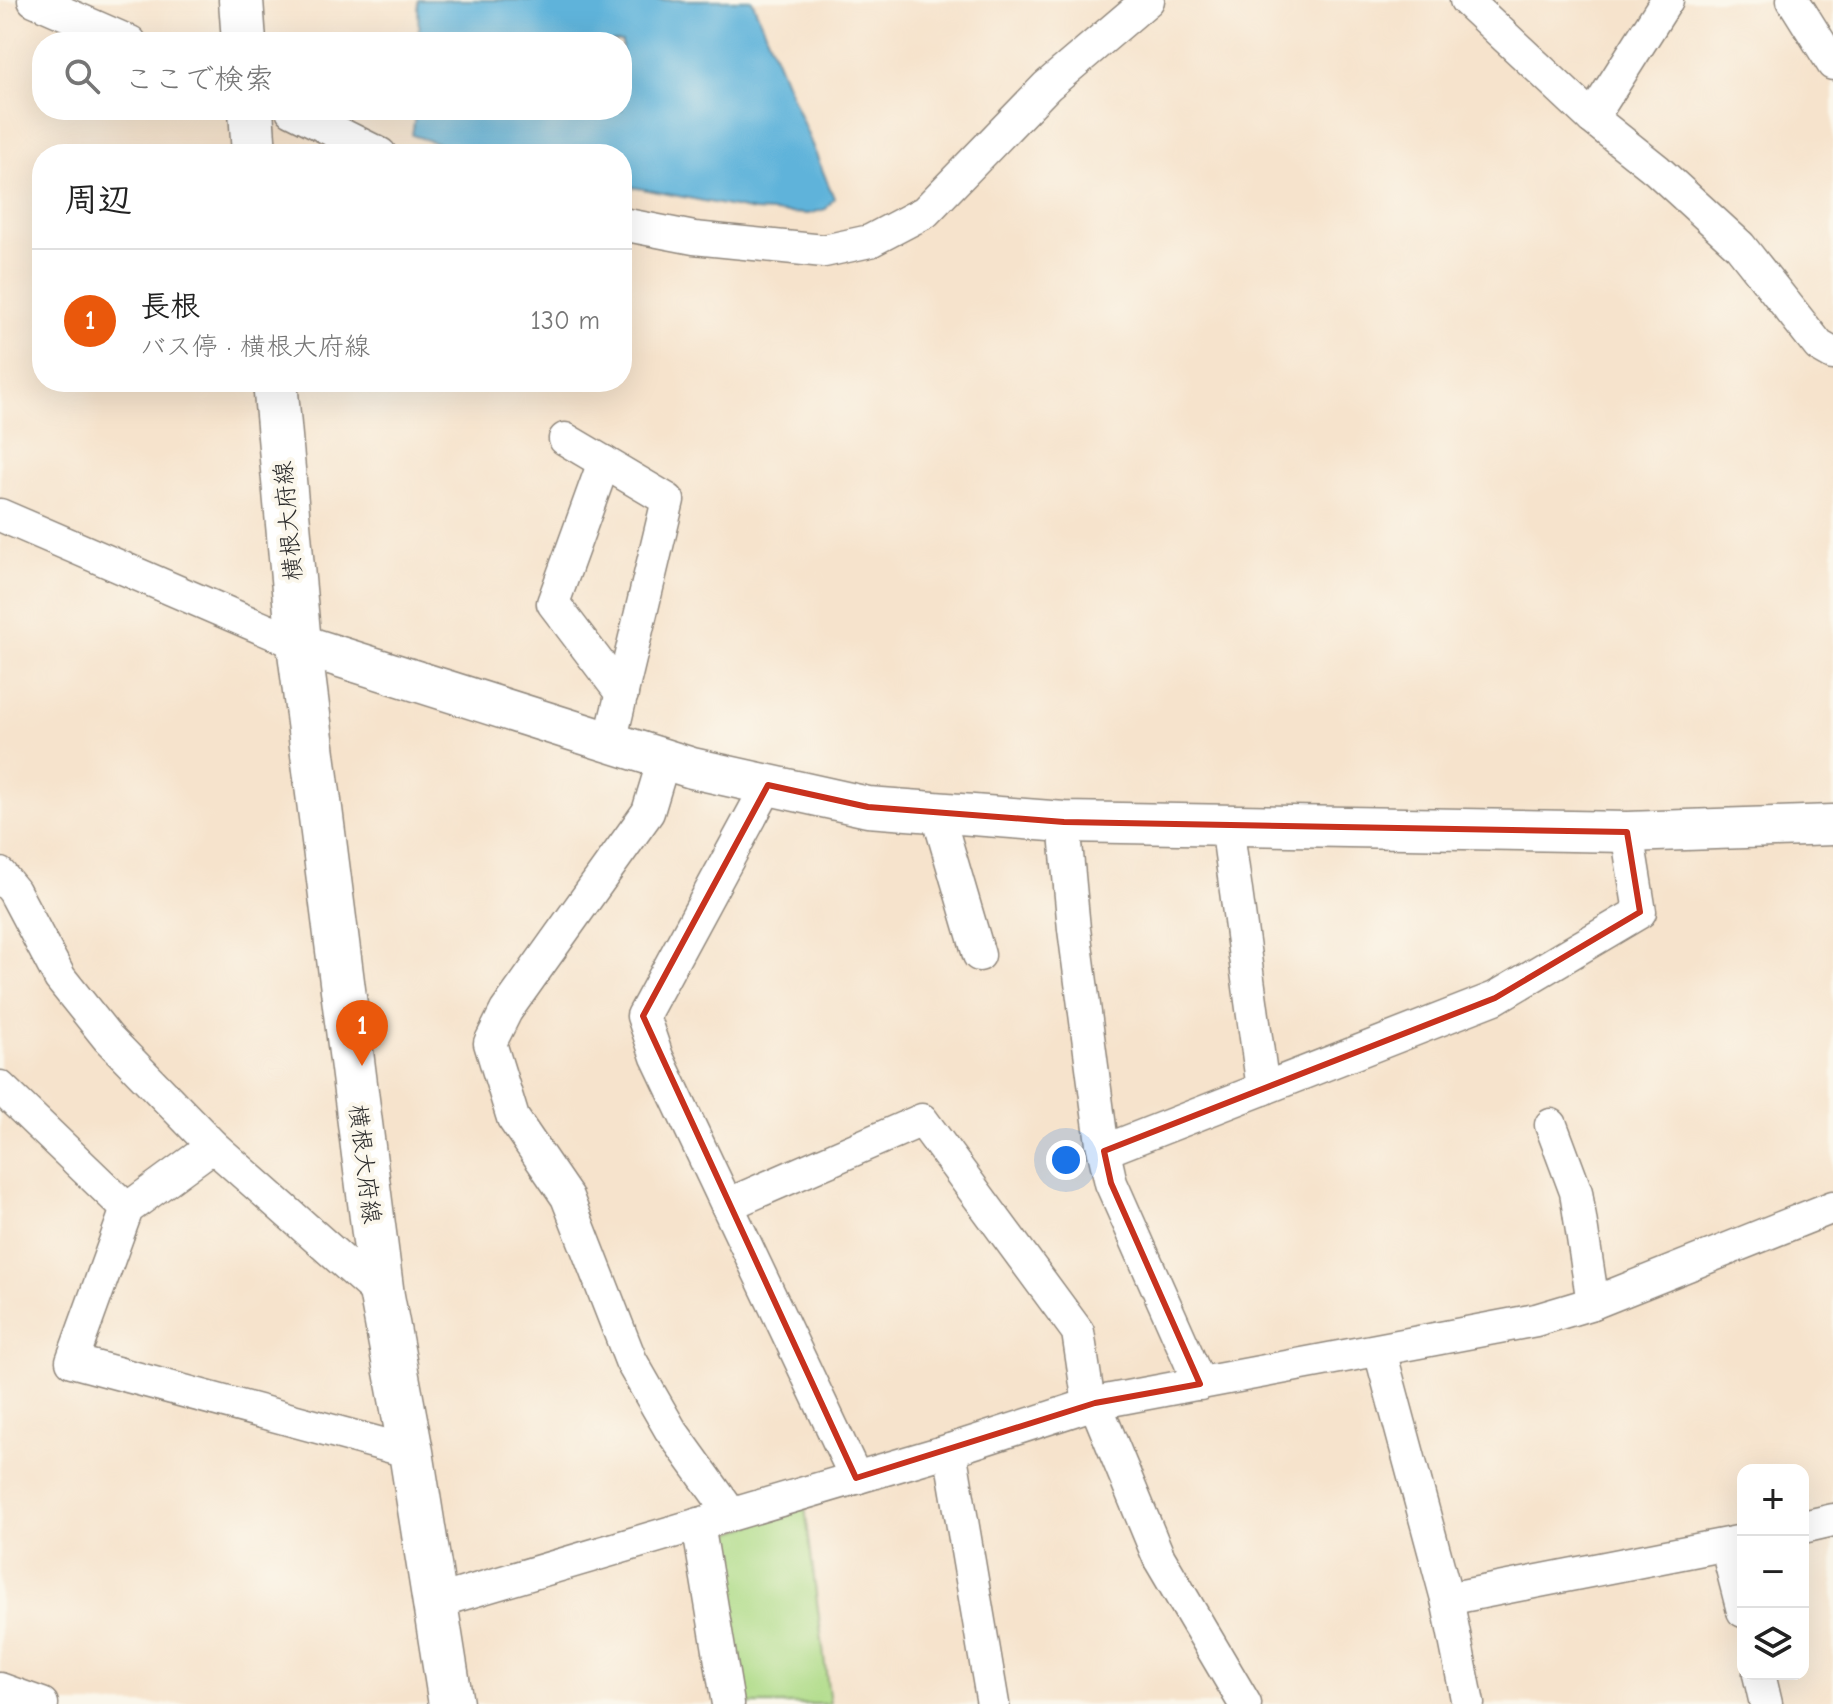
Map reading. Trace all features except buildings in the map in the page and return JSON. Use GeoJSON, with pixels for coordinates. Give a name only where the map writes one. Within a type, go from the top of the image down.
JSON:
{"type":"FeatureCollection","features":[{"type":"Feature","properties":{"kind":"main road"},"geometry":{"type":"LineString","coordinates":[[241,0],[243,32]]}},
{"type":"Feature","properties":{"kind":"main road"},"geometry":{"type":"LineString","coordinates":[[252,120],[253,144]]}},
{"type":"Feature","properties":{"kind":"main road","name":"横根大府線"},"geometry":{"type":"LineString","coordinates":[[276,392],[299,644],[382,1296],[411,1452],[451,1704]]}},
{"type":"Feature","properties":{"kind":"street"},"geometry":{"type":"LineString","coordinates":[[34,0],[107,32]]}},
{"type":"Feature","properties":{"kind":"street"},"geometry":{"type":"LineString","coordinates":[[632,226],[694,238],[824,251],[870,241],[925,212],[1047,86],[1148,0]]}},
{"type":"Feature","properties":{"kind":"street"},"geometry":{"type":"LineString","coordinates":[[1466,0],[1592,118],[1657,170],[1740,246],[1819,346],[1833,354]]}},
{"type":"Feature","properties":{"kind":"street"},"geometry":{"type":"LineString","coordinates":[[1592,118],[1667,0]]}},
{"type":"Feature","properties":{"kind":"street"},"geometry":{"type":"LineString","coordinates":[[1793,0],[1833,64]]}},
{"type":"Feature","properties":{"kind":"street"},"geometry":{"type":"LineString","coordinates":[[312,120],[360,144]]}},
{"type":"Feature","properties":{"kind":"street"},"geometry":{"type":"LineString","coordinates":[[565,439],[668,500],[610,742]]}},
{"type":"Feature","properties":{"kind":"street"},"geometry":{"type":"LineString","coordinates":[[604,462],[553,603],[622,694]]}},
{"type":"Feature","properties":{"kind":"street"},"geometry":{"type":"LineString","coordinates":[[0,515],[299,644],[692,768],[868,807],[1064,822],[1627,832],[1833,825]]}},
{"type":"Feature","properties":{"kind":"street"},"geometry":{"type":"LineString","coordinates":[[664,759],[648,812],[506,1011],[490,1043],[513,1118],[567,1197],[631,1361],[670,1429],[724,1504],[712,1520],[728,1704]]}},
{"type":"Feature","properties":{"kind":"street"},"geometry":{"type":"LineString","coordinates":[[768,785],[643,1016],[657,1057],[856,1478]]}},
{"type":"Feature","properties":{"kind":"street"},"geometry":{"type":"LineString","coordinates":[[937,812],[979,955]]}},
{"type":"Feature","properties":{"kind":"street"},"geometry":{"type":"LineString","coordinates":[[1064,822],[1076,944],[1111,1183],[1200,1384]]}},
{"type":"Feature","properties":{"kind":"street"},"geometry":{"type":"LineString","coordinates":[[1227,825],[1263,1089]]}},
{"type":"Feature","properties":{"kind":"street"},"geometry":{"type":"LineString","coordinates":[[1104,1151],[1495,998],[1640,912],[1627,832]]}},
{"type":"Feature","properties":{"kind":"street"},"geometry":{"type":"LineString","coordinates":[[0,874],[14,891],[60,978],[108,1038],[213,1146],[382,1296]]}},
{"type":"Feature","properties":{"kind":"street"},"geometry":{"type":"LineString","coordinates":[[0,1087],[127,1209]]}},
{"type":"Feature","properties":{"kind":"street"},"geometry":{"type":"LineString","coordinates":[[727,1205],[922,1120],[1078,1332],[1092,1404],[1159,1558],[1245,1704]]}},
{"type":"Feature","properties":{"kind":"street"},"geometry":{"type":"LineString","coordinates":[[1551,1125],[1576,1192],[1593,1303]]}},
{"type":"Feature","properties":{"kind":"street"},"geometry":{"type":"LineString","coordinates":[[213,1146],[127,1209],[72,1361],[411,1452]]}},
{"type":"Feature","properties":{"kind":"street"},"geometry":{"type":"LineString","coordinates":[[435,1602],[950,1450],[1092,1404],[1536,1320],[1593,1303],[1832,1209]]}},
{"type":"Feature","properties":{"kind":"street"},"geometry":{"type":"LineString","coordinates":[[1380,1351],[1447,1599],[1468,1704]]}},
{"type":"Feature","properties":{"kind":"street"},"geometry":{"type":"LineString","coordinates":[[950,1450],[993,1704]]}},
{"type":"Feature","properties":{"kind":"street"},"geometry":{"type":"LineString","coordinates":[[1809,1526],[1833,1520]]}},
{"type":"Feature","properties":{"kind":"street"},"geometry":{"type":"LineString","coordinates":[[1447,1599],[1735,1543],[1743,1608]]}},
{"type":"Feature","properties":{"kind":"street"},"geometry":{"type":"LineString","coordinates":[[1760,1680],[1766,1704]]}},
{"type":"Feature","properties":{"kind":"street"},"geometry":{"type":"LineString","coordinates":[[0,1689],[42,1704]]}},
{"type":"Feature","properties":{"kind":"highlighted area"},"geometry":{"type":"Polygon","coordinates":[[[768,785],[868,807],[1064,822],[1627,832],[1640,912],[1495,998],[1104,1151],[1111,1183],[1200,1384],[1095,1403],[856,1478],[643,1016],[768,785]]]}},
{"type":"Feature","properties":{"kind":"green space"},"geometry":{"type":"Polygon","coordinates":[[[805,1507],[830,1704],[740,1704],[712,1539],[805,1507]]]}},
{"type":"Feature","properties":{"kind":"water"},"geometry":{"type":"Polygon","coordinates":[[[418,0],[752,0],[834,198],[826,209],[808,214],[754,211],[632,187],[632,144],[440,144],[412,135],[414,120],[632,120],[632,32],[419,32],[418,0]]]}},
{"type":"Feature","properties":{"kind":"place","name":"長根"},"geometry":{"type":"Point","coordinates":[362,1066]}}]}
